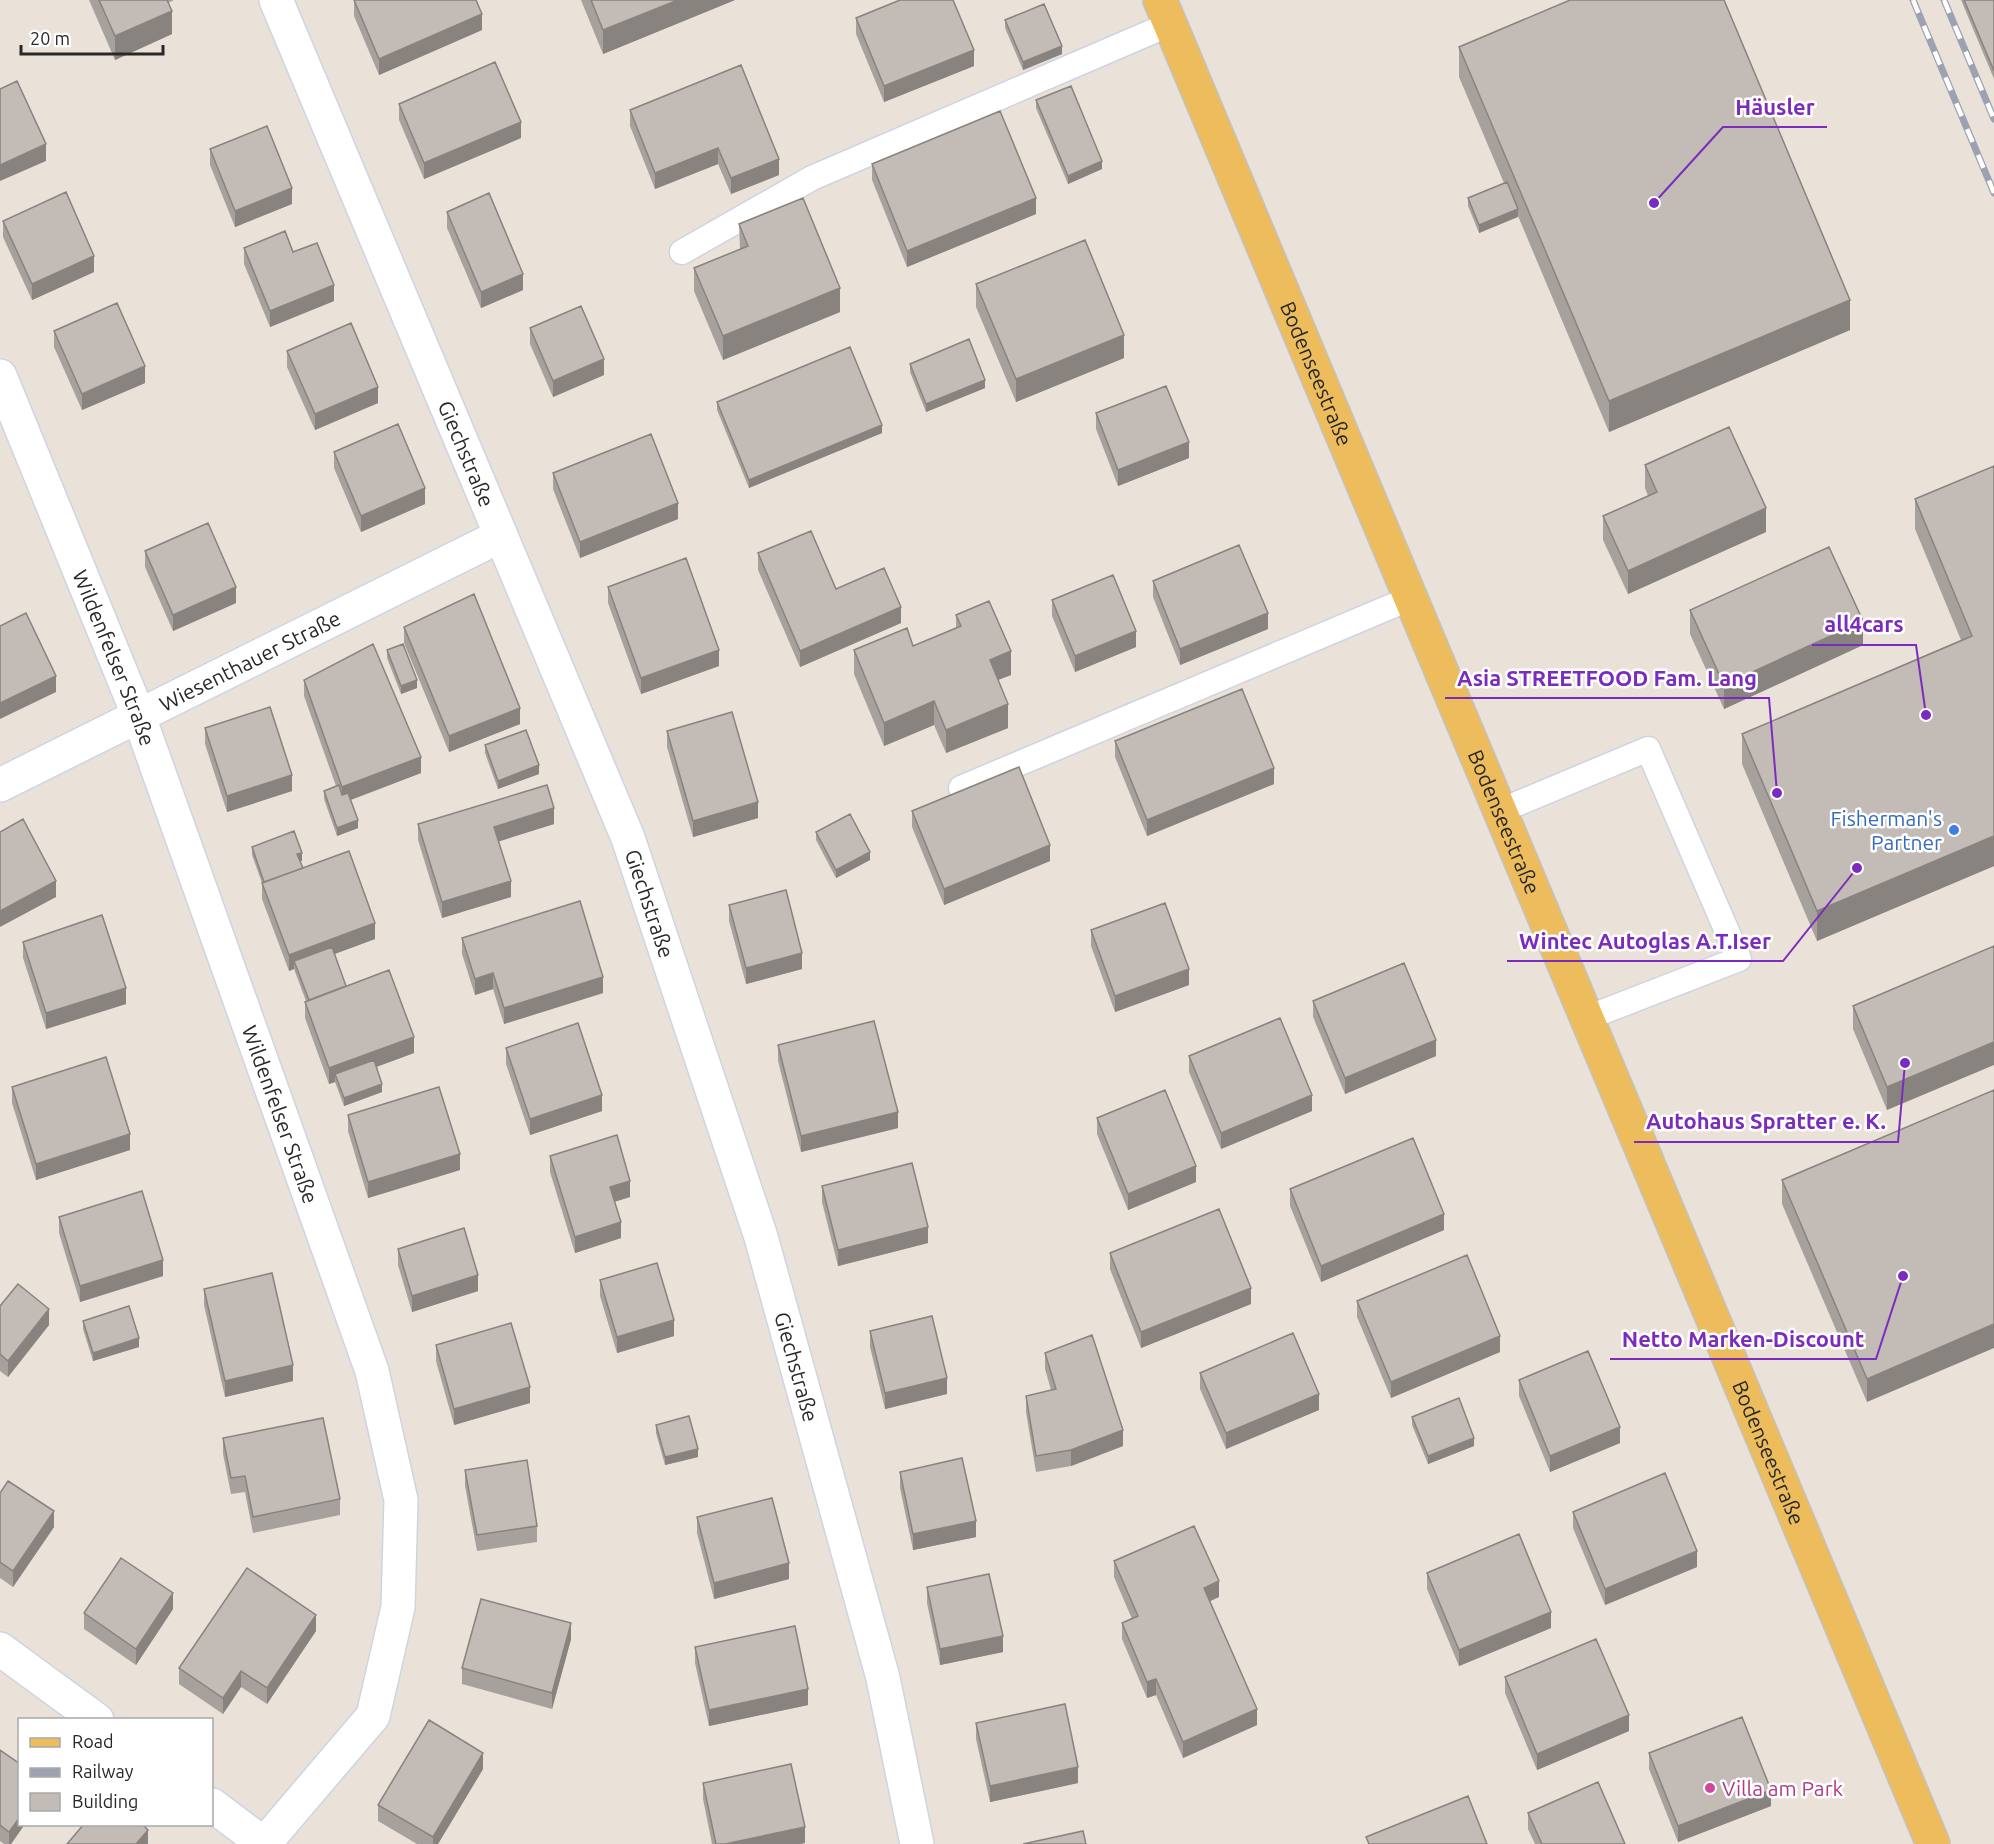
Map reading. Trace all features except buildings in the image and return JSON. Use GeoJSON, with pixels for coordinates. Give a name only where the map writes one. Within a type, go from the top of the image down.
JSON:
{"type":"FeatureCollection","features":[{"type":"Feature","properties":{"kind":"main road","name":"Bodenseestraße"},"geometry":{"type":"LineString","coordinates":[[1165,12],[1933,1844]]}},
{"type":"Feature","properties":{"kind":"street","name":"Giechstraße"},"geometry":{"type":"LineString","coordinates":[[276,0],[628,838],[761,1237],[883,1678],[916,1844]]}},
{"type":"Feature","properties":{"kind":"street","name":"Wildenfelser Straße"},"geometry":{"type":"LineString","coordinates":[[0,376],[138,714],[372,1371],[401,1500],[398,1607],[373,1716],[264,1844]]}},
{"type":"Feature","properties":{"kind":"street","name":"Wiesenthauer Straße"},"geometry":{"type":"LineString","coordinates":[[0,785],[138,714],[500,536]]}},
{"type":"Feature","properties":{"kind":"street"},"geometry":{"type":"LineString","coordinates":[[0,1649],[96,1718]]}},
{"type":"Feature","properties":{"kind":"street"},"geometry":{"type":"LineString","coordinates":[[213,1806],[264,1844]]}},
{"type":"Feature","properties":{"kind":"lane"},"geometry":{"type":"LineString","coordinates":[[681,252],[812,178],[1165,12]]}},
{"type":"Feature","properties":{"kind":"lane"},"geometry":{"type":"LineString","coordinates":[[961,788],[1411,598]]}},
{"type":"Feature","properties":{"kind":"lane"},"geometry":{"type":"LineString","coordinates":[[1500,811],[1648,749],[1739,959],[1587,1018]]}},
{"type":"Feature","properties":{"kind":"railway"},"geometry":{"type":"LineString","coordinates":[[1913,0],[1994,193]]}},
{"type":"Feature","properties":{"kind":"railway"},"geometry":{"type":"LineString","coordinates":[[1944,0],[1994,119]]}},
{"type":"Feature","properties":{"kind":"place","name":"Häusler"},"geometry":{"type":"Point","coordinates":[1654,203]}},
{"type":"Feature","properties":{"kind":"place","name":"all4cars"},"geometry":{"type":"Point","coordinates":[1926,715]}},
{"type":"Feature","properties":{"kind":"place","name":"Asia STREETFOOD Fam. Lang"},"geometry":{"type":"Point","coordinates":[1777,793]}},
{"type":"Feature","properties":{"kind":"place","name":"Fisherman's Partner"},"geometry":{"type":"Point","coordinates":[1954,830]}},
{"type":"Feature","properties":{"kind":"place","name":"Wintec Autoglas A.T.Iser"},"geometry":{"type":"Point","coordinates":[1857,868]}},
{"type":"Feature","properties":{"kind":"place","name":"Autohaus Spratter e. K."},"geometry":{"type":"Point","coordinates":[1905,1063]}},
{"type":"Feature","properties":{"kind":"place","name":"Netto Marken-Discount"},"geometry":{"type":"Point","coordinates":[1903,1276]}},
{"type":"Feature","properties":{"kind":"place","name":"Villa am Park"},"geometry":{"type":"Point","coordinates":[1710,1788]}}]}
